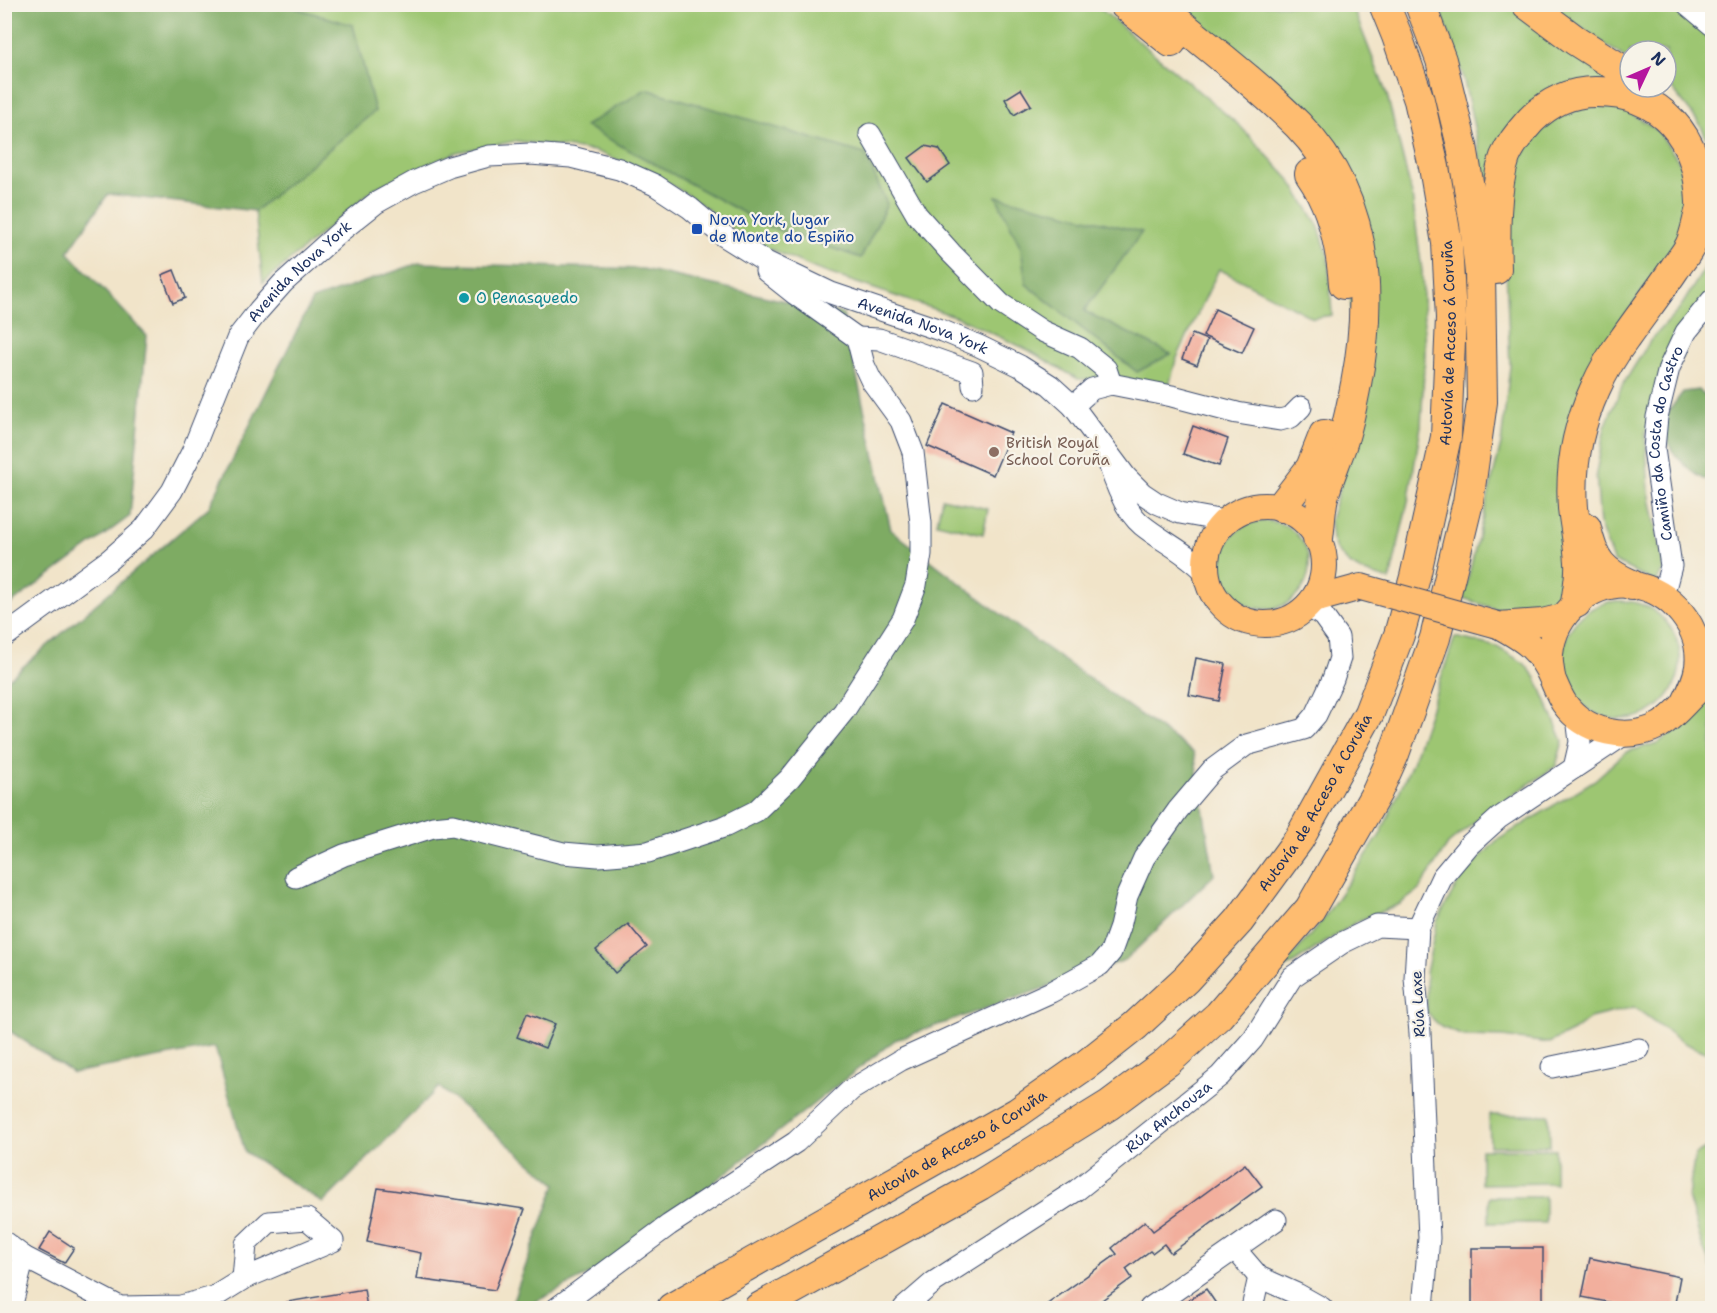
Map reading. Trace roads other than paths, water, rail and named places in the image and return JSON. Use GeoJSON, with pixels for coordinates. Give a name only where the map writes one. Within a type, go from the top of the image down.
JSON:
{"type":"FeatureCollection","features":[{"type":"Feature","properties":{"kind":"highway"},"geometry":{"type":"LineString","coordinates":[[1124,4],[1274,129],[1314,179],[1336,232],[1345,290],[1345,321],[1338,382],[1327,429],[1311,468],[1281,507]]}},
{"type":"Feature","properties":{"kind":"highway"},"geometry":{"type":"LineString","coordinates":[[1156,4],[1262,92],[1299,127],[1325,161],[1350,205],[1364,266],[1363,341],[1342,445],[1323,499],[1322,551]]}},
{"type":"Feature","properties":{"kind":"highway","name":"Autovía de Acceso á Coruña"},"geometry":{"type":"LineString","coordinates":[[672,1308],[1017,1113],[1087,1064],[1135,1026],[1186,979],[1239,921],[1299,839],[1364,722],[1399,635],[1424,537],[1446,436],[1450,318],[1447,243],[1434,167],[1419,100],[1384,4]]}},
{"type":"Feature","properties":{"kind":"highway","name":"Autovía de Acceso á Coruña"},"geometry":{"type":"LineString","coordinates":[[759,1308],[980,1185],[1109,1105],[1167,1062],[1220,1015],[1310,909],[1377,792],[1394,754],[1435,638],[1468,502],[1482,402],[1480,273],[1475,224],[1462,146],[1441,60],[1420,4]]}},
{"type":"Feature","properties":{"kind":"highway"},"geometry":{"type":"LineString","coordinates":[[1527,4],[1575,40],[1618,67]]}},
{"type":"Feature","properties":{"kind":"highway"},"geometry":{"type":"LineString","coordinates":[[1468,502],[1481,471],[1495,395],[1497,321],[1495,245],[1499,183],[1506,156],[1518,134],[1539,112],[1558,99],[1583,92],[1631,95],[1653,105],[1671,121],[1685,139],[1694,159],[1702,206],[1690,246],[1608,364],[1582,419],[1576,446],[1573,507],[1580,562],[1569,610]]}},
{"type":"Feature","properties":{"kind":"highway"},"geometry":{"type":"LineString","coordinates":[[1663,99],[1679,112],[1693,131],[1704,154],[1713,193]]}},
{"type":"Feature","properties":{"kind":"highway"},"geometry":{"type":"LineString","coordinates":[[1632,585],[1612,576],[1599,563],[1590,546],[1584,498],[1585,469],[1591,430],[1606,391],[1627,354],[1671,296],[1701,248],[1710,226],[1713,210]]}},
{"type":"Feature","properties":{"kind":"main road"},"geometry":{"type":"LineString","coordinates":[[1322,551],[1320,589],[1311,603],[1295,616],[1280,623],[1263,625],[1246,622],[1219,603],[1210,589],[1206,573],[1206,554],[1212,536],[1224,521],[1236,512],[1251,507],[1266,505],[1281,507],[1296,514],[1309,524],[1322,551],[1361,587],[1498,625],[1522,638],[1536,650],[1566,705],[1577,717],[1592,726],[1608,732],[1625,734],[1643,731],[1659,725],[1674,715],[1703,686],[1713,681]]}},
{"type":"Feature","properties":{"kind":"main road"},"geometry":{"type":"LineString","coordinates":[[1498,625],[1542,622],[1569,610],[1593,592],[1612,586],[1632,585],[1648,589],[1663,596],[1679,609],[1705,652],[1685,702]]}},
{"type":"Feature","properties":{"kind":"main road"},"geometry":{"type":"LineString","coordinates":[[1311,603],[1361,587]]}},
{"type":"Feature","properties":{"kind":"main road"},"geometry":{"type":"LineString","coordinates":[[1552,677],[1550,656],[1553,636],[1569,610]]}},
{"type":"Feature","properties":{"kind":"street"},"geometry":{"type":"LineString","coordinates":[[1687,4],[1713,25]]}},
{"type":"Feature","properties":{"kind":"street"},"geometry":{"type":"LineString","coordinates":[[870,134],[917,215],[958,260],[1001,304],[1042,331],[1080,348],[1106,369],[1111,384]]}},
{"type":"Feature","properties":{"kind":"street","name":"Avenida Nova York"},"geometry":{"type":"LineString","coordinates":[[4,636],[109,560],[144,529],[172,491],[192,452],[238,337],[283,283],[376,203],[404,187],[449,167],[489,156],[530,154],[571,157],[619,169],[655,185],[690,208],[795,294],[857,338]]}},
{"type":"Feature","properties":{"kind":"street","name":"Avenida Nova York"},"geometry":{"type":"LineString","coordinates":[[721,234],[764,261],[831,293],[943,331],[979,346],[1030,373],[1050,385],[1073,406],[1126,477],[1142,493],[1157,504],[1180,513],[1224,521]]}},
{"type":"Feature","properties":{"kind":"street","name":"Camiño da Costa do Castro"},"geometry":{"type":"LineString","coordinates":[[1663,596],[1671,566],[1654,449],[1657,417],[1669,368],[1686,332],[1713,300]]}},
{"type":"Feature","properties":{"kind":"street"},"geometry":{"type":"LineString","coordinates":[[296,877],[344,855],[433,827],[453,825],[563,853],[598,856],[648,852],[726,826],[756,811],[790,778],[844,711],[903,619],[916,585],[921,554],[921,523],[913,452],[901,421],[871,380],[864,365],[857,338],[879,339],[972,372],[973,386]]}},
{"type":"Feature","properties":{"kind":"street"},"geometry":{"type":"LineString","coordinates":[[1073,406],[1092,389],[1111,384],[1172,396],[1237,413],[1281,420],[1291,417],[1301,407]]}},
{"type":"Feature","properties":{"kind":"street","name":"Avenida Nova York"},"geometry":{"type":"LineString","coordinates":[[1103,446],[1123,499],[1140,524],[1197,562],[1206,573]]}},
{"type":"Feature","properties":{"kind":"street"},"geometry":{"type":"LineString","coordinates":[[558,1308],[669,1225],[796,1142],[851,1090],[901,1060],[1051,992],[1100,965],[1111,952],[1127,896],[1144,858],[1178,810],[1212,770],[1246,745],[1304,729],[1316,715],[1340,658],[1338,637],[1311,603]]}},
{"type":"Feature","properties":{"kind":"street"},"geometry":{"type":"LineString","coordinates":[[1574,768],[1580,742],[1577,717]]}},
{"type":"Feature","properties":{"kind":"street","name":"Rúa Laxe"},"geometry":{"type":"LineString","coordinates":[[1423,1308],[1429,1238],[1420,1033],[1415,978],[1418,928],[1442,878],[1469,845],[1498,818],[1625,734]]}},
{"type":"Feature","properties":{"kind":"street","name":"Rúa Anchouza"},"geometry":{"type":"LineString","coordinates":[[904,1308],[934,1282],[1077,1190],[1220,1076],[1253,1039],[1292,976],[1342,943],[1377,926],[1418,928]]}},
{"type":"Feature","properties":{"kind":"street"},"geometry":{"type":"LineString","coordinates":[[1552,1067],[1639,1048]]}},
{"type":"Feature","properties":{"kind":"street"},"geometry":{"type":"LineString","coordinates":[[1150,1308],[1276,1220]]}},
{"type":"Feature","properties":{"kind":"street"},"geometry":{"type":"LineString","coordinates":[[4,1242],[24,1257],[120,1307],[181,1306],[214,1297],[243,1279]]}},
{"type":"Feature","properties":{"kind":"street"},"geometry":{"type":"LineString","coordinates":[[1235,1249],[1260,1277],[1322,1308]]}},
{"type":"Feature","properties":{"kind":"street"},"geometry":{"type":"LineString","coordinates":[[11,1308],[24,1257]]}},
{"type":"Feature","properties":{"kind":"street"},"geometry":{"type":"LineString","coordinates":[[1252,1308],[1260,1277]]}},
{"type":"Feature","properties":{"kind":"place","name":"Nova York, lugar de Monte do Espiño"},"geometry":{"type":"Point","coordinates":[697,229]}},
{"type":"Feature","properties":{"kind":"place","name":"O Penasquedo"},"geometry":{"type":"Point","coordinates":[464,298]}},
{"type":"Feature","properties":{"kind":"place","name":"British Royal School Coruña"},"geometry":{"type":"Point","coordinates":[994,452]}}]}
